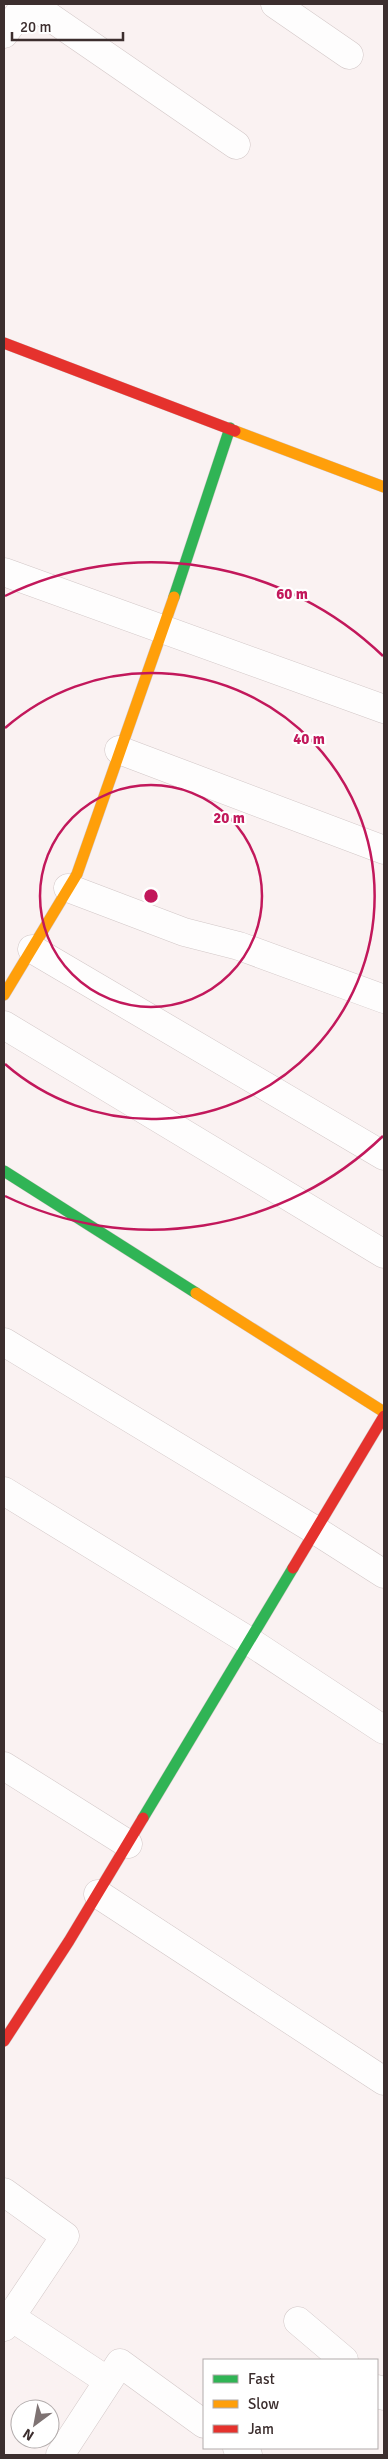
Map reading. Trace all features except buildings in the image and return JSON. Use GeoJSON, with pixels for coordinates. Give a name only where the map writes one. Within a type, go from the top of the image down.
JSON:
{"type":"FeatureCollection","features":[{"type":"Feature","properties":{"kind":"street"},"geometry":{"type":"LineString","coordinates":[[4,34],[26,4]]}},
{"type":"Feature","properties":{"kind":"street"},"geometry":{"type":"LineString","coordinates":[[31,4],[236,145]]}},
{"type":"Feature","properties":{"kind":"street"},"geometry":{"type":"LineString","coordinates":[[275,4],[349,55]]}},
{"type":"Feature","properties":{"kind":"street"},"geometry":{"type":"LineString","coordinates":[[4,343],[384,487]]}},
{"type":"Feature","properties":{"kind":"street"},"geometry":{"type":"LineString","coordinates":[[4,995],[77,874],[163,630],[230,428]]}},
{"type":"Feature","properties":{"kind":"street"},"geometry":{"type":"LineString","coordinates":[[4,572],[384,709]]}},
{"type":"Feature","properties":{"kind":"street"},"geometry":{"type":"LineString","coordinates":[[120,750],[384,850]]}},
{"type":"Feature","properties":{"kind":"street"},"geometry":{"type":"LineString","coordinates":[[68,888],[184,932],[240,946],[384,999]]}},
{"type":"Feature","properties":{"kind":"street"},"geometry":{"type":"LineString","coordinates":[[32,949],[384,1156]]}},
{"type":"Feature","properties":{"kind":"street"},"geometry":{"type":"LineString","coordinates":[[4,1025],[384,1254]]}},
{"type":"Feature","properties":{"kind":"street"},"geometry":{"type":"LineString","coordinates":[[4,1171],[384,1414],[98,1894],[4,2042]]}},
{"type":"Feature","properties":{"kind":"street"},"geometry":{"type":"LineString","coordinates":[[4,1342],[315,1530],[384,1574]]}},
{"type":"Feature","properties":{"kind":"street"},"geometry":{"type":"LineString","coordinates":[[4,1491],[249,1641],[384,1730]]}},
{"type":"Feature","properties":{"kind":"street"},"geometry":{"type":"LineString","coordinates":[[4,1766],[128,1844]]}},
{"type":"Feature","properties":{"kind":"street"},"geometry":{"type":"LineString","coordinates":[[98,1894],[383,2077]]}},
{"type":"Feature","properties":{"kind":"street"},"geometry":{"type":"LineString","coordinates":[[4,2192],[65,2236],[7,2322],[108,2381]]}},
{"type":"Feature","properties":{"kind":"street"},"geometry":{"type":"LineString","coordinates":[[298,2321],[343,2359]]}},
{"type":"Feature","properties":{"kind":"street"},"geometry":{"type":"LineString","coordinates":[[60,2455],[120,2363],[203,2423]]}},
{"type":"Feature","properties":{"kind":"traffic: fast"},"geometry":{"type":"LineString","coordinates":[[174,597],[230,428]]}},
{"type":"Feature","properties":{"kind":"traffic: fast"},"geometry":{"type":"LineString","coordinates":[[4,1171],[196,1293]]}},
{"type":"Feature","properties":{"kind":"traffic: fast"},"geometry":{"type":"LineString","coordinates":[[143,1818],[293,1568]]}},
{"type":"Feature","properties":{"kind":"traffic: slow"},"geometry":{"type":"LineString","coordinates":[[235,431],[384,487]]}},
{"type":"Feature","properties":{"kind":"traffic: slow"},"geometry":{"type":"LineString","coordinates":[[4,995],[77,874],[174,597]]}},
{"type":"Feature","properties":{"kind":"traffic: slow"},"geometry":{"type":"LineString","coordinates":[[196,1293],[384,1412]]}},
{"type":"Feature","properties":{"kind":"traffic: jam"},"geometry":{"type":"LineString","coordinates":[[4,343],[235,431]]}},
{"type":"Feature","properties":{"kind":"traffic: jam"},"geometry":{"type":"LineString","coordinates":[[293,1568],[384,1416]]}},
{"type":"Feature","properties":{"kind":"traffic: jam"},"geometry":{"type":"LineString","coordinates":[[4,2041],[69,1941],[143,1818]]}}]}
